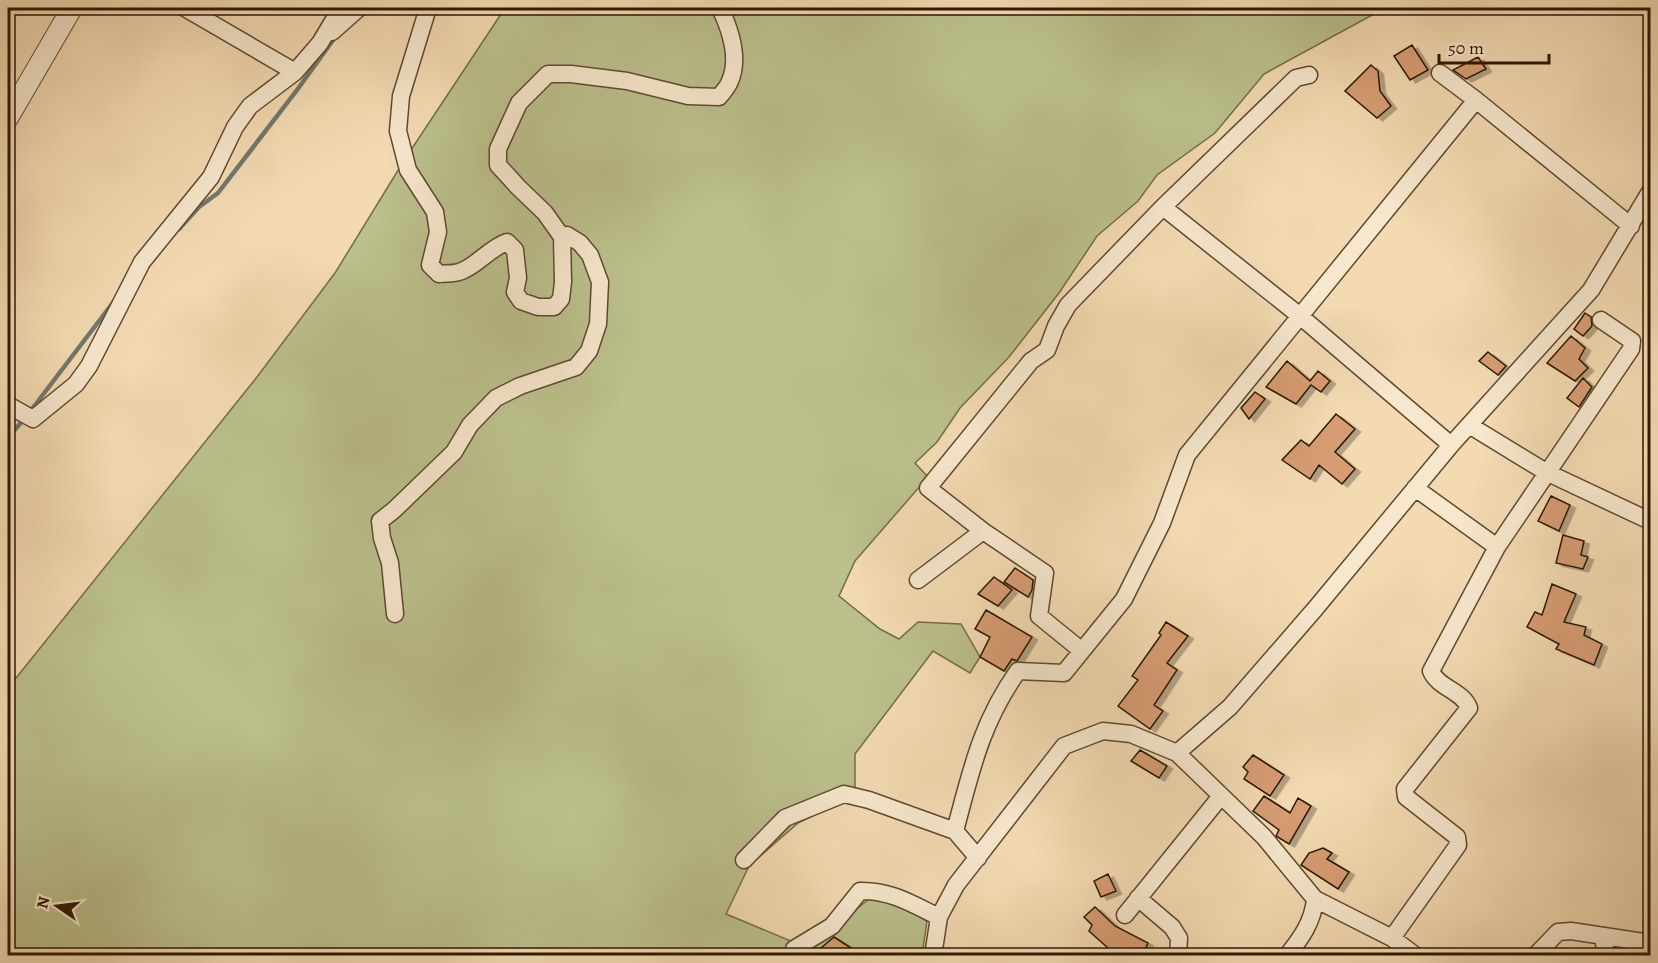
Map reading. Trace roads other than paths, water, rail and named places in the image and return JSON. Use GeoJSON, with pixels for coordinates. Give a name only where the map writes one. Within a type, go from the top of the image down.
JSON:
{"type":"FeatureCollection","features":[{"type":"Feature","properties":{"kind":"street"},"geometry":{"type":"LineString","coordinates":[[8,118],[72,8]]}},
{"type":"Feature","properties":{"kind":"street"},"geometry":{"type":"LineString","coordinates":[[185,8],[295,72]]}},
{"type":"Feature","properties":{"kind":"street"},"geometry":{"type":"LineString","coordinates":[[321,43],[341,8]]}},
{"type":"Feature","properties":{"kind":"street"},"geometry":{"type":"LineString","coordinates":[[8,405],[33,419],[76,384],[89,366],[142,262],[211,177],[235,127],[250,106],[295,72],[321,43],[359,8]]}},
{"type":"Feature","properties":{"kind":"street"},"geometry":{"type":"LineString","coordinates":[[428,8],[401,96],[398,131],[408,170],[435,212],[438,232],[430,265],[440,274],[459,272],[480,260],[495,247],[507,242],[515,250],[518,278],[515,292],[520,301],[538,307],[554,307],[561,299],[562,237],[545,213],[498,165],[498,149],[519,103],[548,74],[627,81],[688,96],[719,97],[730,82],[735,64],[729,28],[720,8]]}},
{"type":"Feature","properties":{"kind":"street"},"geometry":{"type":"LineString","coordinates":[[1440,73],[1631,226]]}},
{"type":"Feature","properties":{"kind":"street"},"geometry":{"type":"LineString","coordinates":[[1082,651],[1039,616],[1045,573],[983,531],[928,488],[1031,361],[1047,351],[1056,326],[1068,305],[1163,207],[1296,78],[1309,75]]}},
{"type":"Feature","properties":{"kind":"street"},"geometry":{"type":"LineString","coordinates":[[954,831],[978,744],[1001,695],[1012,679],[1018,671],[1065,673],[1124,599],[1162,523],[1187,455],[1476,100]]}},
{"type":"Feature","properties":{"kind":"street"},"geometry":{"type":"LineString","coordinates":[[1177,753],[1230,707],[1316,609],[1451,445],[1591,290],[1650,192]]}},
{"type":"Feature","properties":{"kind":"street"},"geometry":{"type":"LineString","coordinates":[[1163,207],[1300,316],[1451,445]]}},
{"type":"Feature","properties":{"kind":"street"},"geometry":{"type":"LineString","coordinates":[[395,614],[390,563],[382,538],[380,521],[454,452],[470,425],[496,398],[520,386],[576,367],[589,351],[598,324],[600,282],[590,255],[580,243],[567,235],[562,237]]}},
{"type":"Feature","properties":{"kind":"street"},"geometry":{"type":"LineString","coordinates":[[1392,938],[1458,845],[1458,837],[1407,797],[1405,789],[1469,708],[1467,701],[1434,678],[1431,672],[1497,547],[1631,349],[1632,341],[1601,320]]}},
{"type":"Feature","properties":{"kind":"street"},"geometry":{"type":"LineString","coordinates":[[1469,425],[1546,472],[1650,521]]}},
{"type":"Feature","properties":{"kind":"street"},"geometry":{"type":"LineString","coordinates":[[1415,488],[1497,547]]}},
{"type":"Feature","properties":{"kind":"street"},"geometry":{"type":"LineString","coordinates":[[918,580],[983,531]]}},
{"type":"Feature","properties":{"kind":"street"},"geometry":{"type":"LineString","coordinates":[[933,956],[939,917],[956,885],[1064,747],[1103,731],[1131,734],[1177,753],[1264,837],[1315,899],[1392,938],[1416,956]]}},
{"type":"Feature","properties":{"kind":"street"},"geometry":{"type":"LineString","coordinates":[[744,860],[785,818],[844,794],[869,800],[954,831],[978,858]]}},
{"type":"Feature","properties":{"kind":"street"},"geometry":{"type":"LineString","coordinates":[[1125,915],[1221,796]]}},
{"type":"Feature","properties":{"kind":"street"},"geometry":{"type":"LineString","coordinates":[[794,949],[832,926],[860,891],[877,891],[898,897],[939,917]]}},
{"type":"Feature","properties":{"kind":"street"},"geometry":{"type":"LineString","coordinates":[[1138,898],[1172,927],[1179,938],[1178,956]]}},
{"type":"Feature","properties":{"kind":"street"},"geometry":{"type":"LineString","coordinates":[[1287,956],[1301,938],[1314,913],[1315,899]]}},
{"type":"Feature","properties":{"kind":"street"},"geometry":{"type":"LineString","coordinates":[[1534,956],[1558,932],[1650,943]]}},
{"type":"Feature","properties":{"kind":"street"},"geometry":{"type":"LineString","coordinates":[[1603,936],[1606,956]]}},
{"type":"Feature","properties":{"kind":"waterway"},"geometry":{"type":"LineString","coordinates":[[179,229],[199,207],[218,193],[336,36]]}},
{"type":"Feature","properties":{"kind":"waterway"},"geometry":{"type":"LineString","coordinates":[[29,413],[115,300]]}},
{"type":"Feature","properties":{"kind":"waterway"},"geometry":{"type":"LineString","coordinates":[[8,438],[24,419]]}}]}
